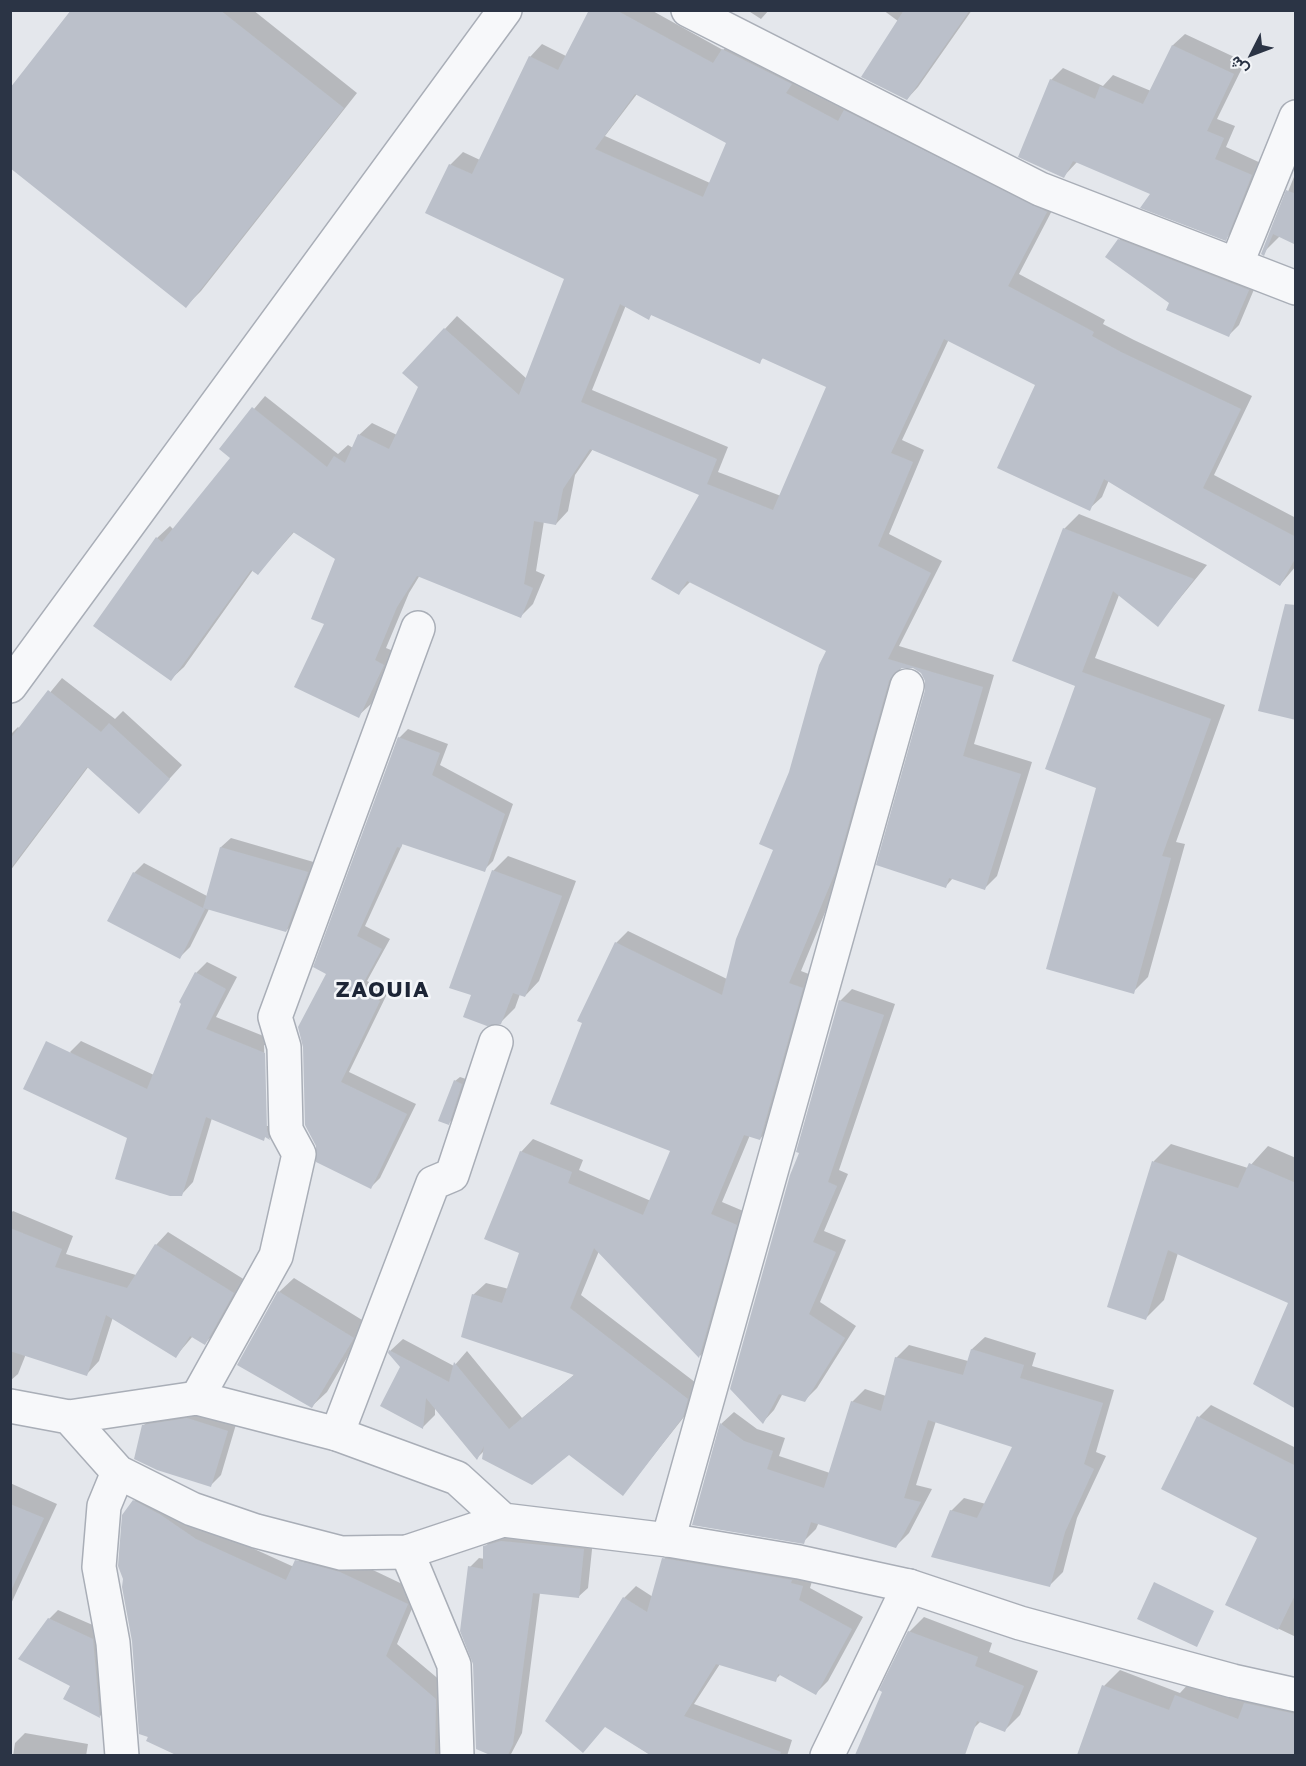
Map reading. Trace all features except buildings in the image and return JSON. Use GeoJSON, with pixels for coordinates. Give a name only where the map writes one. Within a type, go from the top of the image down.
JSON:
{"type":"FeatureCollection","features":[{"type":"Feature","properties":{"kind":"street"},"geometry":{"type":"LineString","coordinates":[[10,686],[505,10]]}},
{"type":"Feature","properties":{"kind":"street"},"geometry":{"type":"LineString","coordinates":[[688,10],[1040,189],[1296,288]]}},
{"type":"Feature","properties":{"kind":"street"},"geometry":{"type":"LineString","coordinates":[[1236,265],[1296,117]]}},
{"type":"Feature","properties":{"kind":"street"},"geometry":{"type":"LineString","coordinates":[[196,1398],[276,1256],[299,1154],[286,1130],[284,1047],[275,1017],[418,628]]}},
{"type":"Feature","properties":{"kind":"street"},"geometry":{"type":"LineString","coordinates":[[668,1540],[907,686]]}},
{"type":"Feature","properties":{"kind":"street"},"geometry":{"type":"LineString","coordinates":[[337,1434],[434,1183],[452,1175],[496,1042]]}},
{"type":"Feature","properties":{"kind":"street"},"geometry":{"type":"LineString","coordinates":[[10,1406],[69,1417],[196,1398],[337,1434],[457,1478],[503,1520]]}},
{"type":"Feature","properties":{"kind":"street"},"geometry":{"type":"LineString","coordinates":[[69,1417],[118,1472],[192,1509],[256,1531],[341,1553],[407,1552],[503,1520],[668,1540],[799,1562],[909,1586],[1020,1623],[1233,1681],[1296,1695]]}},
{"type":"Feature","properties":{"kind":"street"},"geometry":{"type":"LineString","coordinates":[[118,1472],[104,1506],[99,1567],[112,1643],[122,1755]]}},
{"type":"Feature","properties":{"kind":"street"},"geometry":{"type":"LineString","coordinates":[[407,1552],[454,1665],[457,1755]]}},
{"type":"Feature","properties":{"kind":"street"},"geometry":{"type":"LineString","coordinates":[[828,1755],[909,1586]]}},
{"type":"Feature","properties":{"kind":"district","name":"ZAOUIA"},"geometry":{"type":"Point","coordinates":[383,990]}}]}
